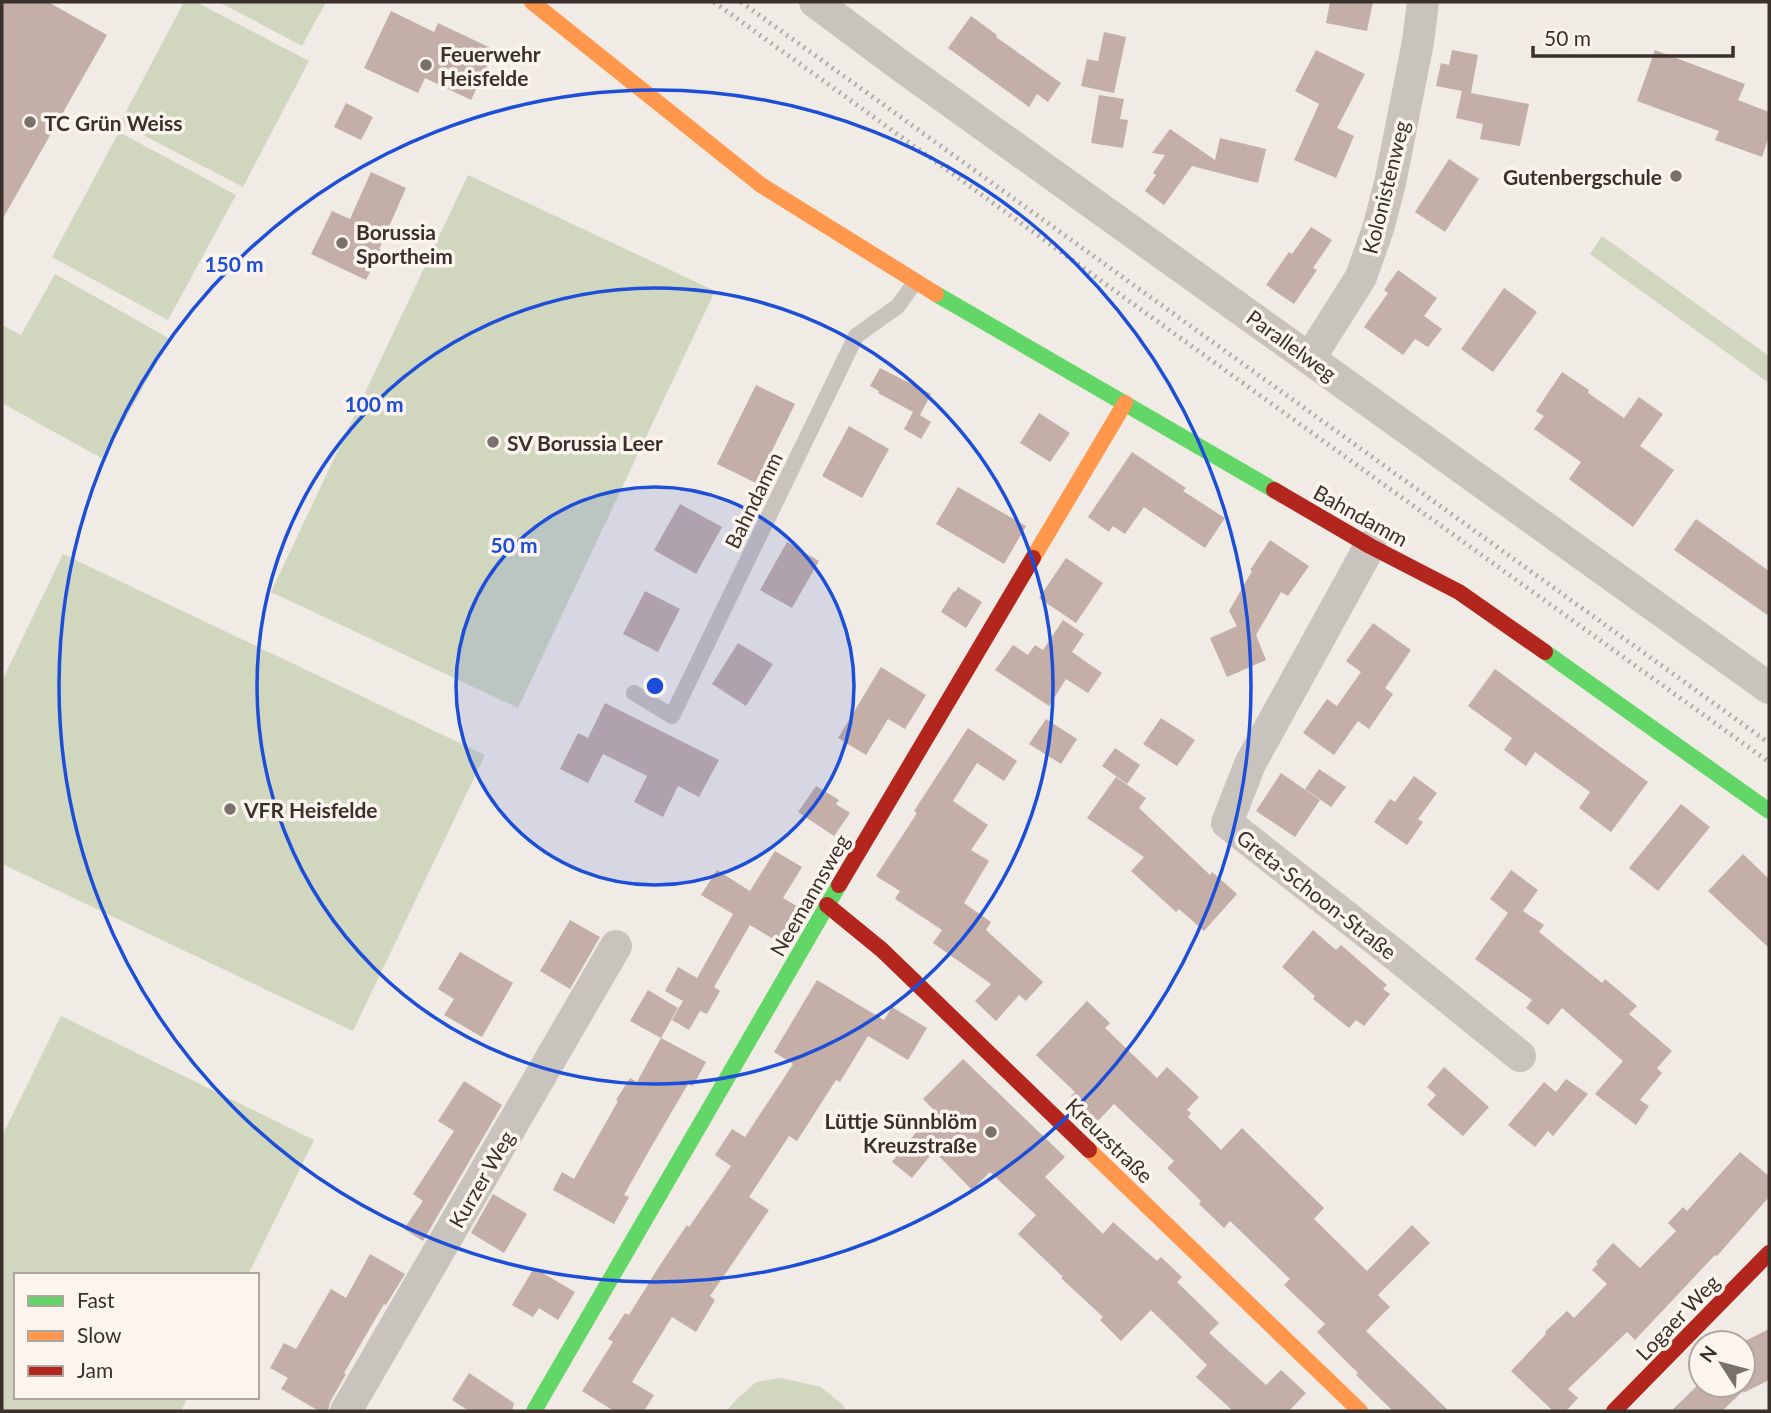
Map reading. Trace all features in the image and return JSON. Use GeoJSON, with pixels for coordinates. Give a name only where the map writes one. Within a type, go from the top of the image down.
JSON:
{"type":"FeatureCollection","features":[{"type":"Feature","properties":{"kind":"street","name":"Bahndamm"},"geometry":{"type":"LineString","coordinates":[[532,2],[761,185],[915,282],[1370,546],[1459,592],[1769,811]]}},
{"type":"Feature","properties":{"kind":"street","name":"Parallelweg"},"geometry":{"type":"LineString","coordinates":[[815,2],[1769,688]]}},
{"type":"Feature","properties":{"kind":"street","name":"Kolonistenweg"},"geometry":{"type":"LineString","coordinates":[[1310,358],[1361,277],[1378,229],[1418,42],[1423,2]]}},
{"type":"Feature","properties":{"kind":"street","name":"Neemannsweg"},"geometry":{"type":"LineString","coordinates":[[534,1411],[827,905],[1125,403]]}},
{"type":"Feature","properties":{"kind":"street","name":"Greta-Schoon-Straße"},"geometry":{"type":"LineString","coordinates":[[1370,546],[1250,764],[1227,823],[1520,1056]]}},
{"type":"Feature","properties":{"kind":"street","name":"Kreuzstraße"},"geometry":{"type":"LineString","coordinates":[[827,905],[882,950],[1360,1411]]}},
{"type":"Feature","properties":{"kind":"street","name":"Kurzer Weg"},"geometry":{"type":"LineString","coordinates":[[346,1411],[616,946]]}},
{"type":"Feature","properties":{"kind":"street","name":"Logaer Weg"},"geometry":{"type":"LineString","coordinates":[[1614,1411],[1769,1252]]}},
{"type":"Feature","properties":{"kind":"lane","name":"Bahndamm"},"geometry":{"type":"LineString","coordinates":[[634,693],[671,716],[856,335],[898,306],[915,282]]}},
{"type":"Feature","properties":{"kind":"green space"},"geometry":{"type":"Polygon","coordinates":[[[184,2],[196,2],[309,61],[243,187],[120,123],[184,2]]]}},
{"type":"Feature","properties":{"kind":"green space"},"geometry":{"type":"Polygon","coordinates":[[[219,2],[326,2],[302,46],[219,2]]]}},
{"type":"Feature","properties":{"kind":"green space"},"geometry":{"type":"Polygon","coordinates":[[[119,132],[236,195],[168,320],[52,257],[119,132]]]}},
{"type":"Feature","properties":{"kind":"green space","name":"SV Borussia Leer"},"geometry":{"type":"Polygon","coordinates":[[[468,175],[715,291],[518,708],[271,592],[468,175]]]}},
{"type":"Feature","properties":{"kind":"green space"},"geometry":{"type":"Polygon","coordinates":[[[1602,236],[1769,356],[1769,383],[1590,254],[1602,236]]]}},
{"type":"Feature","properties":{"kind":"green space"},"geometry":{"type":"Polygon","coordinates":[[[55,274],[170,339],[103,459],[2,403],[2,325],[21,335],[55,274]]]}},
{"type":"Feature","properties":{"kind":"green space","name":"VFR Heisfelde"},"geometry":{"type":"Polygon","coordinates":[[[63,554],[485,755],[353,1031],[2,864],[2,681],[63,554]]]}},
{"type":"Feature","properties":{"kind":"green space"},"geometry":{"type":"Polygon","coordinates":[[[61,1016],[314,1140],[249,1273],[14,1273],[14,1399],[187,1399],[181,1411],[2,1411],[2,1136],[61,1016]]]}},
{"type":"Feature","properties":{"kind":"green space"},"geometry":{"type":"Polygon","coordinates":[[[781,1378],[821,1387],[844,1406],[845,1411],[726,1411],[756,1382],[781,1378]]]}},
{"type":"Feature","properties":{"kind":"building","name":"TC Grün Weiss"},"geometry":{"type":"Polygon","coordinates":[[[2,2],[48,2],[107,35],[2,220],[2,2]]]}},
{"type":"Feature","properties":{"kind":"building"},"geometry":{"type":"Polygon","coordinates":[[[1330,2],[1373,2],[1367,31],[1326,23],[1330,2]]]}},
{"type":"Feature","properties":{"kind":"building"},"geometry":{"type":"Polygon","coordinates":[[[391,11],[434,32],[438,23],[495,50],[471,100],[425,78],[418,93],[364,68],[391,11]]]}},
{"type":"Feature","properties":{"kind":"building"},"geometry":{"type":"Polygon","coordinates":[[[971,16],[1061,83],[1048,102],[1037,94],[1029,107],[948,48],[971,16]]]}},
{"type":"Feature","properties":{"kind":"building"},"geometry":{"type":"Polygon","coordinates":[[[1104,32],[1126,37],[1114,93],[1081,86],[1087,59],[1098,61],[1104,32]]]}},
{"type":"Feature","properties":{"kind":"building"},"geometry":{"type":"Polygon","coordinates":[[[1316,50],[1365,74],[1337,128],[1354,136],[1336,178],[1294,160],[1319,104],[1295,91],[1316,50]]]}},
{"type":"Feature","properties":{"kind":"building"},"geometry":{"type":"Polygon","coordinates":[[[1452,50],[1478,55],[1471,93],[1529,104],[1520,146],[1480,139],[1483,124],[1456,118],[1462,91],[1436,86],[1441,63],[1449,65],[1452,50]]]}},
{"type":"Feature","properties":{"kind":"building"},"geometry":{"type":"Polygon","coordinates":[[[1655,50],[1745,84],[1738,100],[1769,112],[1769,136],[1762,157],[1715,140],[1719,131],[1637,101],[1655,50]]]}},
{"type":"Feature","properties":{"kind":"building"},"geometry":{"type":"Polygon","coordinates":[[[1099,95],[1124,99],[1120,119],[1128,120],[1123,148],[1091,143],[1099,95]]]}},
{"type":"Feature","properties":{"kind":"building"},"geometry":{"type":"Polygon","coordinates":[[[346,103],[373,117],[361,140],[334,127],[346,103]]]}},
{"type":"Feature","properties":{"kind":"building"},"geometry":{"type":"Polygon","coordinates":[[[1170,129],[1215,160],[1220,138],[1266,149],[1258,183],[1192,166],[1164,205],[1145,191],[1165,155],[1152,153],[1170,129]]]}},
{"type":"Feature","properties":{"kind":"building"},"geometry":{"type":"Polygon","coordinates":[[[1449,159],[1479,179],[1445,232],[1415,212],[1449,159]]]}},
{"type":"Feature","properties":{"kind":"building"},"geometry":{"type":"Polygon","coordinates":[[[371,172],[406,188],[366,280],[311,254],[332,211],[350,219],[371,172]]]}},
{"type":"Feature","properties":{"kind":"building"},"geometry":{"type":"Polygon","coordinates":[[[1311,227],[1332,240],[1313,268],[1317,270],[1294,304],[1266,285],[1311,227]]]}},
{"type":"Feature","properties":{"kind":"building"},"geometry":{"type":"Polygon","coordinates":[[[1398,270],[1437,298],[1424,316],[1442,329],[1428,347],[1415,339],[1403,355],[1364,327],[1388,293],[1384,290],[1398,270]]]}},
{"type":"Feature","properties":{"kind":"building"},"geometry":{"type":"Polygon","coordinates":[[[1504,288],[1537,312],[1493,372],[1461,349],[1504,288]]]}},
{"type":"Feature","properties":{"kind":"building"},"geometry":{"type":"Polygon","coordinates":[[[880,368],[931,394],[920,415],[931,422],[921,439],[904,429],[913,412],[870,386],[880,368]]]}},
{"type":"Feature","properties":{"kind":"building"},"geometry":{"type":"Polygon","coordinates":[[[1562,372],[1624,418],[1639,397],[1663,414],[1640,446],[1674,470],[1633,527],[1569,479],[1581,462],[1534,429],[1544,416],[1536,411],[1562,372]]]}},
{"type":"Feature","properties":{"kind":"building"},"geometry":{"type":"Polygon","coordinates":[[[756,385],[795,404],[756,483],[717,464],[756,385]]]}},
{"type":"Feature","properties":{"kind":"building"},"geometry":{"type":"Polygon","coordinates":[[[1039,413],[1070,433],[1050,462],[1020,443],[1039,413]]]}},
{"type":"Feature","properties":{"kind":"building"},"geometry":{"type":"Polygon","coordinates":[[[849,426],[889,449],[862,498],[822,476],[849,426]]]}},
{"type":"Feature","properties":{"kind":"building"},"geometry":{"type":"Polygon","coordinates":[[[1132,452],[1186,488],[1183,491],[1225,518],[1205,548],[1144,507],[1125,534],[1113,526],[1109,532],[1088,517],[1132,452]]]}},
{"type":"Feature","properties":{"kind":"building"},"geometry":{"type":"Polygon","coordinates":[[[958,487],[1026,526],[1004,564],[936,524],[958,487]]]}},
{"type":"Feature","properties":{"kind":"building"},"geometry":{"type":"Polygon","coordinates":[[[680,504],[722,527],[696,574],[654,550],[680,504]]]}},
{"type":"Feature","properties":{"kind":"building"},"geometry":{"type":"Polygon","coordinates":[[[1696,519],[1769,571],[1769,616],[1674,550],[1696,519]]]}},
{"type":"Feature","properties":{"kind":"building"},"geometry":{"type":"Polygon","coordinates":[[[1270,540],[1309,566],[1288,596],[1281,592],[1256,635],[1266,660],[1227,677],[1210,638],[1237,626],[1229,611],[1252,571],[1250,570],[1270,540]]]}},
{"type":"Feature","properties":{"kind":"building"},"geometry":{"type":"Polygon","coordinates":[[[787,542],[819,561],[792,608],[760,590],[787,542]]]}},
{"type":"Feature","properties":{"kind":"building"},"geometry":{"type":"Polygon","coordinates":[[[1066,558],[1103,583],[1076,623],[1039,598],[1066,558]]]}},
{"type":"Feature","properties":{"kind":"building"},"geometry":{"type":"Polygon","coordinates":[[[958,587],[982,602],[966,628],[941,612],[958,587]]]}},
{"type":"Feature","properties":{"kind":"building"},"geometry":{"type":"Polygon","coordinates":[[[645,591],[680,609],[658,652],[623,634],[645,591]]]}},
{"type":"Feature","properties":{"kind":"building"},"geometry":{"type":"Polygon","coordinates":[[[1063,620],[1084,634],[1072,652],[1102,673],[1088,693],[1066,679],[1049,706],[995,670],[1013,645],[1028,655],[1035,645],[1043,650],[1063,620]]]}},
{"type":"Feature","properties":{"kind":"building"},"geometry":{"type":"Polygon","coordinates":[[[1373,623],[1411,650],[1385,688],[1393,694],[1369,729],[1358,721],[1334,755],[1303,733],[1327,699],[1337,706],[1361,672],[1346,661],[1373,623]]]}},
{"type":"Feature","properties":{"kind":"building"},"geometry":{"type":"Polygon","coordinates":[[[738,643],[773,664],[746,706],[712,684],[738,643]]]}},
{"type":"Feature","properties":{"kind":"building"},"geometry":{"type":"Polygon","coordinates":[[[881,667],[926,695],[905,729],[888,719],[866,755],[838,738],[881,667]]]}},
{"type":"Feature","properties":{"kind":"building"},"geometry":{"type":"Polygon","coordinates":[[[1495,669],[1648,782],[1611,832],[1579,808],[1590,792],[1535,752],[1526,766],[1504,750],[1512,738],[1468,706],[1495,669]]]}},
{"type":"Feature","properties":{"kind":"building"},"geometry":{"type":"Polygon","coordinates":[[[605,703],[719,760],[699,797],[678,786],[663,817],[634,802],[647,776],[603,754],[588,783],[560,769],[578,733],[588,738],[605,703]]]}},
{"type":"Feature","properties":{"kind":"building"},"geometry":{"type":"Polygon","coordinates":[[[1161,718],[1195,740],[1177,766],[1143,744],[1161,718]]]}},
{"type":"Feature","properties":{"kind":"building"},"geometry":{"type":"Polygon","coordinates":[[[1046,719],[1077,739],[1061,764],[1029,744],[1046,719]]]}},
{"type":"Feature","properties":{"kind":"building"},"geometry":{"type":"Polygon","coordinates":[[[968,728],[1017,761],[1004,781],[977,763],[953,801],[988,825],[971,850],[989,861],[964,903],[991,922],[986,930],[1043,982],[1026,1001],[1019,995],[996,1021],[975,1001],[991,984],[933,943],[942,930],[895,899],[900,891],[876,876],[968,728]]]}},
{"type":"Feature","properties":{"kind":"building"},"geometry":{"type":"Polygon","coordinates":[[[1115,748],[1140,765],[1127,784],[1102,766],[1115,748]]]}},
{"type":"Feature","properties":{"kind":"building"},"geometry":{"type":"Polygon","coordinates":[[[1319,769],[1346,787],[1331,807],[1305,789],[1319,769]]]}},
{"type":"Feature","properties":{"kind":"building"},"geometry":{"type":"Polygon","coordinates":[[[1281,773],[1320,800],[1295,837],[1256,811],[1281,773]]]}},
{"type":"Feature","properties":{"kind":"building"},"geometry":{"type":"Polygon","coordinates":[[[1414,776],[1437,793],[1418,819],[1423,822],[1407,845],[1374,822],[1390,799],[1395,802],[1414,776]]]}},
{"type":"Feature","properties":{"kind":"building"},"geometry":{"type":"Polygon","coordinates":[[[1116,777],[1146,798],[1139,808],[1210,875],[1212,872],[1237,894],[1204,931],[1179,909],[1176,912],[1131,871],[1144,857],[1087,818],[1116,777]]]}},
{"type":"Feature","properties":{"kind":"building"},"geometry":{"type":"Polygon","coordinates":[[[816,786],[839,800],[836,804],[850,813],[834,836],[798,812],[816,786]]]}},
{"type":"Feature","properties":{"kind":"building"},"geometry":{"type":"Polygon","coordinates":[[[1681,804],[1710,827],[1658,891],[1629,868],[1681,804]]]}},
{"type":"Feature","properties":{"kind":"building"},"geometry":{"type":"Polygon","coordinates":[[[775,851],[802,867],[783,898],[800,908],[780,943],[750,925],[714,987],[720,991],[707,1014],[700,1011],[689,1030],[672,1020],[683,1001],[665,991],[678,967],[697,978],[733,914],[701,895],[717,870],[750,891],[775,851]]]}},
{"type":"Feature","properties":{"kind":"building"},"geometry":{"type":"Polygon","coordinates":[[[1743,854],[1769,879],[1769,948],[1708,891],[1743,854]]]}},
{"type":"Feature","properties":{"kind":"building"},"geometry":{"type":"Polygon","coordinates":[[[1511,870],[1538,890],[1523,911],[1544,925],[1539,932],[1602,983],[1605,979],[1637,1006],[1629,1014],[1672,1051],[1657,1068],[1662,1073],[1640,1100],[1649,1106],[1636,1125],[1595,1094],[1623,1061],[1562,1008],[1548,1025],[1526,1008],[1532,1000],[1475,959],[1508,913],[1490,899],[1511,870]]]}},
{"type":"Feature","properties":{"kind":"building"},"geometry":{"type":"Polygon","coordinates":[[[570,920],[600,937],[570,989],[540,971],[570,920]]]}},
{"type":"Feature","properties":{"kind":"building"},"geometry":{"type":"Polygon","coordinates":[[[1313,930],[1336,950],[1341,945],[1387,985],[1383,989],[1390,994],[1364,1026],[1356,1020],[1349,1028],[1313,999],[1315,996],[1282,967],[1313,930]]]}},
{"type":"Feature","properties":{"kind":"building"},"geometry":{"type":"Polygon","coordinates":[[[460,952],[513,983],[482,1037],[444,1015],[454,999],[438,989],[460,952]]]}},
{"type":"Feature","properties":{"kind":"building"},"geometry":{"type":"Polygon","coordinates":[[[817,980],[884,1020],[892,1007],[927,1028],[908,1060],[868,1036],[840,1082],[836,1080],[797,1141],[789,1136],[749,1197],[769,1210],[710,1296],[715,1300],[696,1332],[672,1317],[632,1382],[654,1395],[644,1411],[614,1411],[582,1391],[613,1342],[608,1339],[625,1313],[629,1315],[687,1225],[689,1227],[731,1166],[715,1155],[732,1129],[745,1137],[793,1064],[774,1052],[817,980]]]}},
{"type":"Feature","properties":{"kind":"building"},"geometry":{"type":"Polygon","coordinates":[[[648,990],[678,1008],[661,1038],[630,1021],[648,990]]]}},
{"type":"Feature","properties":{"kind":"building"},"geometry":{"type":"Polygon","coordinates":[[[1087,1001],[1110,1023],[1105,1028],[1157,1078],[1167,1067],[1199,1097],[1187,1110],[1191,1113],[1188,1117],[1221,1150],[1242,1128],[1324,1208],[1314,1219],[1367,1271],[1412,1225],[1430,1243],[1378,1295],[1390,1307],[1366,1331],[1449,1411],[1393,1411],[1317,1332],[1325,1324],[1284,1285],[1290,1279],[1230,1221],[1224,1228],[1167,1168],[1174,1161],[1114,1104],[1097,1122],[1071,1096],[1075,1092],[1036,1055],[1087,1001]]]}},
{"type":"Feature","properties":{"kind":"building"},"geometry":{"type":"Polygon","coordinates":[[[661,1038],[706,1062],[693,1086],[688,1084],[650,1149],[624,1195],[629,1197],[614,1224],[553,1190],[562,1172],[574,1179],[618,1101],[616,1100],[630,1078],[637,1082],[661,1038]]]}},
{"type":"Feature","properties":{"kind":"building"},"geometry":{"type":"Polygon","coordinates":[[[963,1059],[1065,1157],[1045,1177],[1103,1234],[1113,1222],[1157,1261],[1161,1257],[1182,1277],[1177,1282],[1219,1323],[1209,1333],[1266,1385],[1281,1370],[1306,1393],[1289,1411],[1233,1411],[1196,1377],[1207,1365],[1151,1310],[1121,1341],[1100,1320],[1103,1317],[1018,1234],[1036,1215],[990,1172],[972,1190],[934,1151],[912,1178],[892,1162],[934,1110],[923,1099],[963,1059]]]}},
{"type":"Feature","properties":{"kind":"building"},"geometry":{"type":"Polygon","coordinates":[[[1444,1067],[1489,1107],[1463,1136],[1427,1105],[1436,1095],[1427,1087],[1444,1067]]]}},
{"type":"Feature","properties":{"kind":"building"},"geometry":{"type":"Polygon","coordinates":[[[1566,1079],[1588,1094],[1553,1136],[1548,1131],[1535,1147],[1508,1125],[1544,1082],[1556,1092],[1566,1079]]]}},
{"type":"Feature","properties":{"kind":"building"},"geometry":{"type":"Polygon","coordinates":[[[464,1081],[502,1105],[423,1241],[404,1229],[423,1201],[413,1194],[454,1131],[438,1121],[464,1081]]]}},
{"type":"Feature","properties":{"kind":"building"},"geometry":{"type":"Polygon","coordinates":[[[1740,1152],[1769,1176],[1769,1197],[1717,1256],[1715,1255],[1635,1340],[1627,1332],[1568,1389],[1578,1398],[1566,1411],[1553,1411],[1511,1371],[1567,1311],[1574,1318],[1607,1284],[1592,1270],[1613,1243],[1640,1268],[1676,1231],[1668,1223],[1683,1207],[1687,1211],[1740,1152]]]}},
{"type":"Feature","properties":{"kind":"building"},"geometry":{"type":"Polygon","coordinates":[[[493,1194],[527,1214],[504,1253],[471,1233],[493,1194]]]}},
{"type":"Feature","properties":{"kind":"building"},"geometry":{"type":"Polygon","coordinates":[[[370,1254],[405,1274],[386,1305],[384,1304],[344,1373],[346,1374],[330,1402],[328,1411],[319,1411],[281,1389],[288,1378],[270,1368],[284,1343],[296,1349],[331,1289],[346,1298],[370,1254]]]}},
{"type":"Feature","properties":{"kind":"building"},"geometry":{"type":"Polygon","coordinates":[[[534,1268],[575,1292],[558,1320],[539,1308],[533,1317],[512,1305],[534,1268]]]}},
{"type":"Feature","properties":{"kind":"building"},"geometry":{"type":"Polygon","coordinates":[[[1769,1329],[1769,1380],[1757,1386],[1757,1335],[1769,1329]]]}},
{"type":"Feature","properties":{"kind":"building"},"geometry":{"type":"Polygon","coordinates":[[[469,1373],[514,1403],[512,1411],[469,1411],[452,1400],[469,1373]]]}},
{"type":"Feature","properties":{"kind":"building"},"geometry":{"type":"Polygon","coordinates":[[[1687,1396],[1687,1399],[1735,1399],[1722,1411],[1671,1411],[1687,1396]]]}},
{"type":"Feature","properties":{"kind":"railway"},"geometry":{"type":"LineString","coordinates":[[714,2],[1769,762]]}},
{"type":"Feature","properties":{"kind":"railway"},"geometry":{"type":"LineString","coordinates":[[741,2],[1769,743]]}},
{"type":"Feature","properties":{"kind":"traffic: fast"},"geometry":{"type":"LineString","coordinates":[[936,294],[1274,490]]}},
{"type":"Feature","properties":{"kind":"traffic: fast"},"geometry":{"type":"LineString","coordinates":[[1545,652],[1769,811]]}},
{"type":"Feature","properties":{"kind":"traffic: fast"},"geometry":{"type":"LineString","coordinates":[[534,1411],[839,885]]}},
{"type":"Feature","properties":{"kind":"traffic: slow"},"geometry":{"type":"LineString","coordinates":[[532,2],[761,185],[936,294]]}},
{"type":"Feature","properties":{"kind":"traffic: slow"},"geometry":{"type":"LineString","coordinates":[[1033,558],[1125,403]]}},
{"type":"Feature","properties":{"kind":"traffic: slow"},"geometry":{"type":"LineString","coordinates":[[1089,1150],[1360,1411]]}},
{"type":"Feature","properties":{"kind":"traffic: jam"},"geometry":{"type":"LineString","coordinates":[[1274,490],[1370,546],[1459,592],[1545,652]]}},
{"type":"Feature","properties":{"kind":"traffic: jam"},"geometry":{"type":"LineString","coordinates":[[839,885],[1033,558]]}},
{"type":"Feature","properties":{"kind":"traffic: jam"},"geometry":{"type":"LineString","coordinates":[[827,905],[882,950],[1089,1150]]}},
{"type":"Feature","properties":{"kind":"traffic: jam"},"geometry":{"type":"LineString","coordinates":[[1614,1411],[1769,1253]]}},
{"type":"Feature","properties":{"kind":"place","name":"Feuerwehr Heisfelde"},"geometry":{"type":"Point","coordinates":[426,65]}},
{"type":"Feature","properties":{"kind":"place","name":"TC Grün Weiss"},"geometry":{"type":"Point","coordinates":[30,122]}},
{"type":"Feature","properties":{"kind":"place","name":"Gutenbergschule"},"geometry":{"type":"Point","coordinates":[1676,176]}},
{"type":"Feature","properties":{"kind":"place","name":"Borussia Sportheim"},"geometry":{"type":"Point","coordinates":[342,243]}},
{"type":"Feature","properties":{"kind":"place","name":"SV Borussia Leer"},"geometry":{"type":"Point","coordinates":[493,442]}},
{"type":"Feature","properties":{"kind":"place","name":"VFR Heisfelde"},"geometry":{"type":"Point","coordinates":[230,809]}},
{"type":"Feature","properties":{"kind":"place","name":"Lüttje Sünnblöm Kreuzstraße"},"geometry":{"type":"Point","coordinates":[991,1132]}}]}
